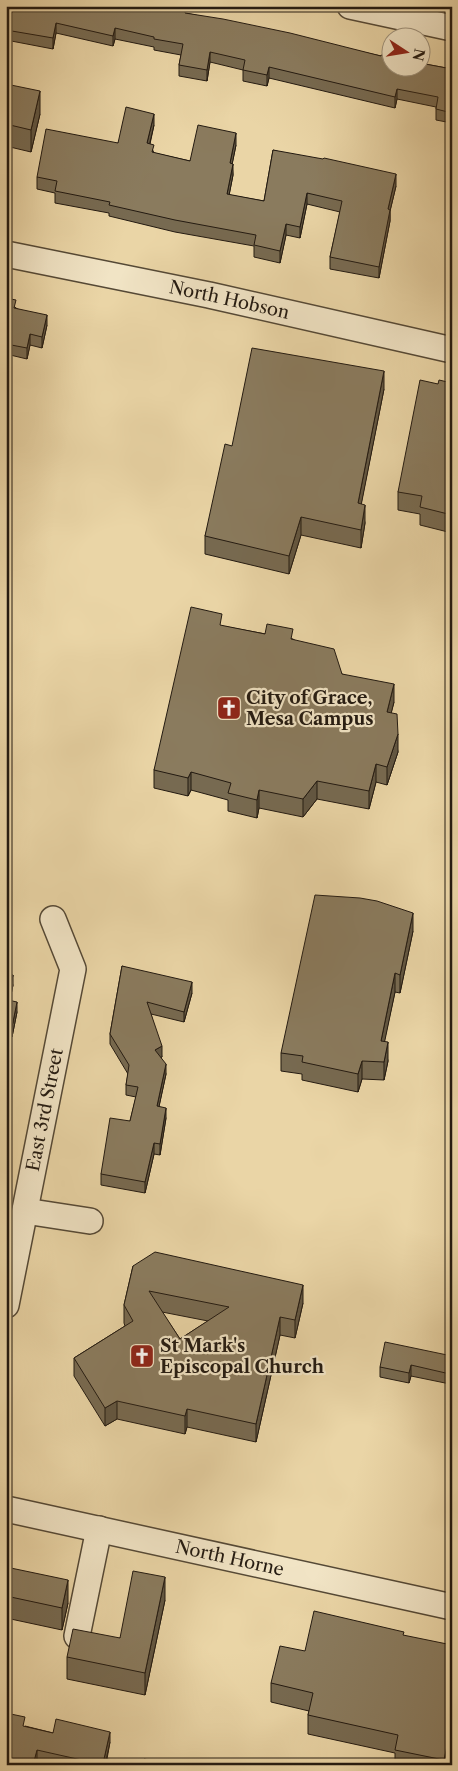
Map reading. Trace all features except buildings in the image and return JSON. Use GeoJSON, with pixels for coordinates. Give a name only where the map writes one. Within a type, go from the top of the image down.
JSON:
{"type":"FeatureCollection","features":[{"type":"Feature","properties":{"kind":"street"},"geometry":{"type":"LineString","coordinates":[[350,6],[452,28]]}},
{"type":"Feature","properties":{"kind":"street","name":"North Hobson"},"geometry":{"type":"LineString","coordinates":[[6,254],[209,295],[452,350]]}},
{"type":"Feature","properties":{"kind":"street","name":"East 3rd Street"},"geometry":{"type":"LineString","coordinates":[[6,1304],[73,969],[53,919]]}},
{"type":"Feature","properties":{"kind":"street"},"geometry":{"type":"LineString","coordinates":[[25,1210],[90,1220]]}},
{"type":"Feature","properties":{"kind":"street","name":"North Horne"},"geometry":{"type":"LineString","coordinates":[[6,1509],[452,1607]]}},
{"type":"Feature","properties":{"kind":"street"},"geometry":{"type":"LineString","coordinates":[[77,1636],[99,1529]]}},
{"type":"Feature","properties":{"kind":"place","name":"City of Grace, Mesa Campus"},"geometry":{"type":"Point","coordinates":[229,708]}},
{"type":"Feature","properties":{"kind":"place","name":"St Mark's Episcopal Church"},"geometry":{"type":"Point","coordinates":[142,1356]}}]}
